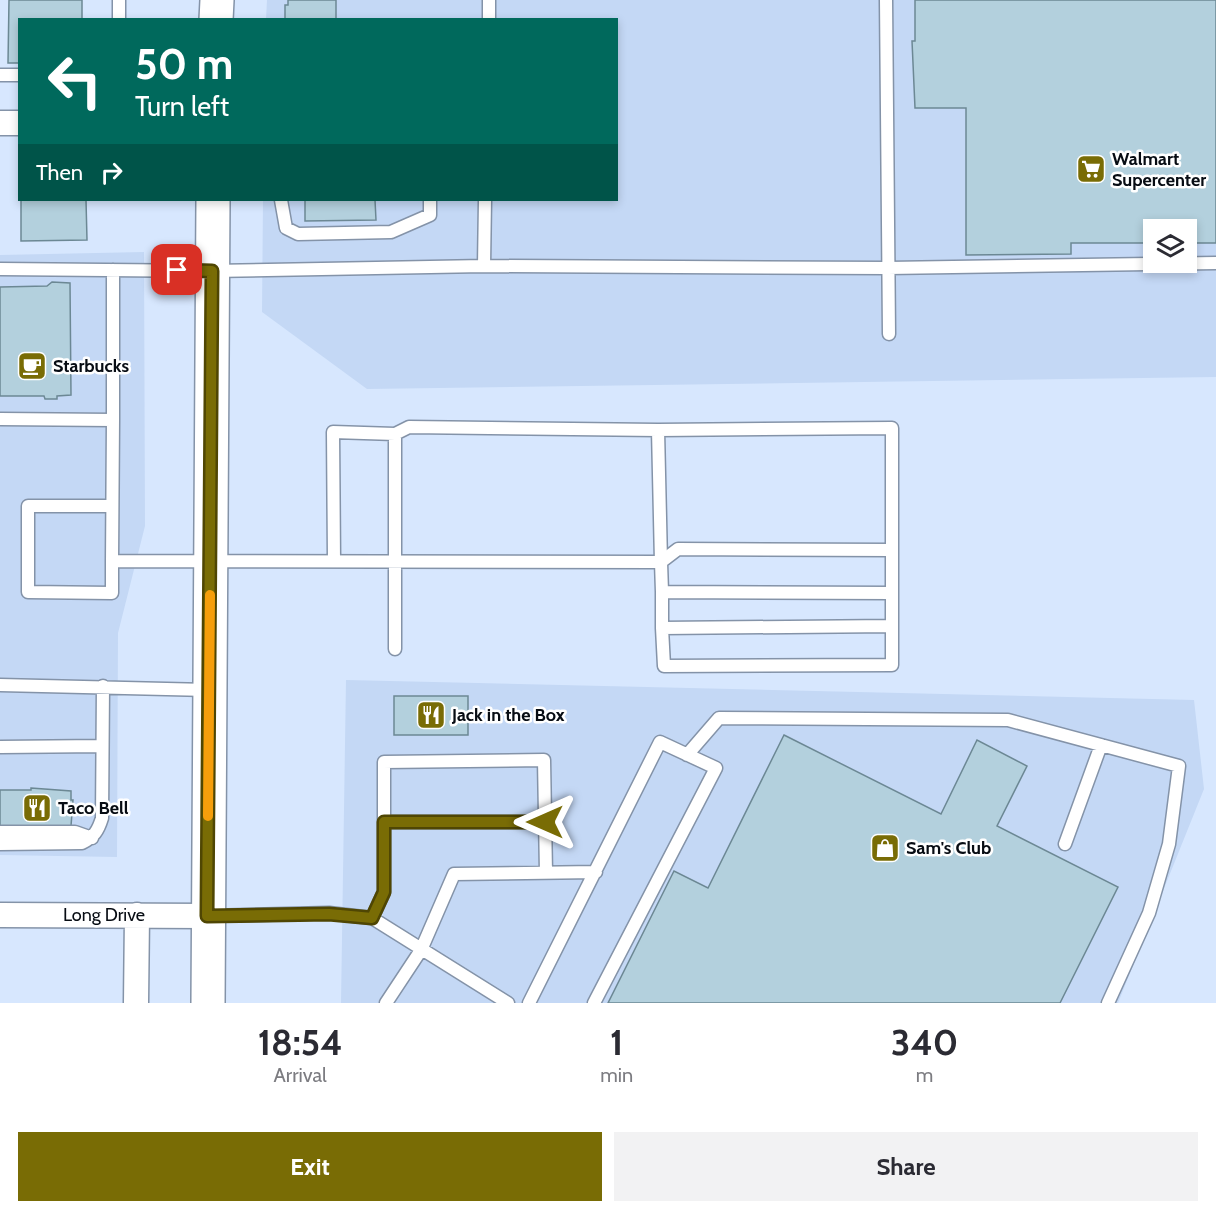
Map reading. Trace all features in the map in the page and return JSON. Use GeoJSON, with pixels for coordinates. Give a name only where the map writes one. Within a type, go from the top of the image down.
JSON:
{"type":"FeatureCollection","features":[{"type":"Feature","properties":{"kind":"main road"},"geometry":{"type":"LineString","coordinates":[[216,0],[216,18]]}},
{"type":"Feature","properties":{"kind":"main road"},"geometry":{"type":"LineString","coordinates":[[208,1003],[213,201]]}},
{"type":"Feature","properties":{"kind":"street"},"geometry":{"type":"LineString","coordinates":[[0,123],[18,123]]}},
{"type":"Feature","properties":{"kind":"street","name":"Long Drive"},"geometry":{"type":"LineString","coordinates":[[0,915],[207,916]]}},
{"type":"Feature","properties":{"kind":"street"},"geometry":{"type":"LineString","coordinates":[[136,1003],[137,915]]}},
{"type":"Feature","properties":{"kind":"lane"},"geometry":{"type":"LineString","coordinates":[[119,0],[119,18]]}},
{"type":"Feature","properties":{"kind":"lane"},"geometry":{"type":"LineString","coordinates":[[489,0],[489,18]]}},
{"type":"Feature","properties":{"kind":"lane"},"geometry":{"type":"LineString","coordinates":[[886,0],[889,334]]}},
{"type":"Feature","properties":{"kind":"lane"},"geometry":{"type":"LineString","coordinates":[[0,75],[18,75]]}},
{"type":"Feature","properties":{"kind":"lane"},"geometry":{"type":"LineString","coordinates":[[281,201],[286,228],[298,234],[392,232],[430,214],[430,201]]}},
{"type":"Feature","properties":{"kind":"lane"},"geometry":{"type":"LineString","coordinates":[[484,201],[484,267]]}},
{"type":"Feature","properties":{"kind":"lane"},"geometry":{"type":"LineString","coordinates":[[0,269],[212,271],[484,267],[888,268],[1216,263]]}},
{"type":"Feature","properties":{"kind":"lane"},"geometry":{"type":"LineString","coordinates":[[111,506],[28,506],[28,592],[111,593],[113,270]]}},
{"type":"Feature","properties":{"kind":"lane"},"geometry":{"type":"LineString","coordinates":[[0,418],[113,420]]}},
{"type":"Feature","properties":{"kind":"lane"},"geometry":{"type":"LineString","coordinates":[[334,560],[333,432],[395,434],[409,427],[658,430],[892,428],[892,665],[664,666],[658,430]]}},
{"type":"Feature","properties":{"kind":"lane"},"geometry":{"type":"LineString","coordinates":[[395,434],[395,649]]}},
{"type":"Feature","properties":{"kind":"lane"},"geometry":{"type":"LineString","coordinates":[[112,561],[661,562],[678,549],[892,550]]}},
{"type":"Feature","properties":{"kind":"lane"},"geometry":{"type":"LineString","coordinates":[[662,592],[892,593]]}},
{"type":"Feature","properties":{"kind":"lane"},"geometry":{"type":"LineString","coordinates":[[662,628],[892,626]]}},
{"type":"Feature","properties":{"kind":"lane"},"geometry":{"type":"LineString","coordinates":[[0,685],[209,690]]}},
{"type":"Feature","properties":{"kind":"lane"},"geometry":{"type":"LineString","coordinates":[[0,844],[82,843],[92,838],[102,818],[103,686]]}},
{"type":"Feature","properties":{"kind":"lane"},"geometry":{"type":"LineString","coordinates":[[687,755],[718,718],[1008,720],[1179,766],[1169,844],[1149,914],[1108,1003]]}},
{"type":"Feature","properties":{"kind":"lane"},"geometry":{"type":"LineString","coordinates":[[529,1003],[660,742],[716,768],[594,1003]]}},
{"type":"Feature","properties":{"kind":"lane"},"geometry":{"type":"LineString","coordinates":[[1065,844],[1101,745]]}},
{"type":"Feature","properties":{"kind":"lane"},"geometry":{"type":"LineString","coordinates":[[0,747],[102,746]]}},
{"type":"Feature","properties":{"kind":"lane"},"geometry":{"type":"LineString","coordinates":[[372,918],[384,892],[384,762],[544,760],[546,873]]}},
{"type":"Feature","properties":{"kind":"lane"},"geometry":{"type":"LineString","coordinates":[[384,822],[545,822]]}},
{"type":"Feature","properties":{"kind":"lane"},"geometry":{"type":"LineString","coordinates":[[0,832],[75,832],[92,838]]}},
{"type":"Feature","properties":{"kind":"lane"},"geometry":{"type":"LineString","coordinates":[[386,1003],[422,950],[454,874],[596,872]]}},
{"type":"Feature","properties":{"kind":"lane"},"geometry":{"type":"LineString","coordinates":[[207,916],[329,914],[372,918],[508,1003]]}},
{"type":"Feature","properties":{"kind":"shaded area"},"geometry":{"type":"Polygon","coordinates":[[[267,0],[1216,0],[1216,377],[367,389],[262,312],[263,201],[618,201],[618,18],[266,18],[267,0]]]}},
{"type":"Feature","properties":{"kind":"shaded area"},"geometry":{"type":"Polygon","coordinates":[[[144,252],[145,526],[118,633],[117,857],[0,855],[0,255],[144,252]]]}},
{"type":"Feature","properties":{"kind":"shaded area"},"geometry":{"type":"Polygon","coordinates":[[[346,680],[1194,700],[1204,789],[1118,1003],[341,1003],[346,680]]]}},
{"type":"Feature","properties":{"kind":"building"},"geometry":{"type":"Polygon","coordinates":[[[9,0],[82,0],[82,18],[18,18],[18,63],[8,63],[9,0]]]}},
{"type":"Feature","properties":{"kind":"building"},"geometry":{"type":"Polygon","coordinates":[[[288,0],[336,0],[336,18],[285,18],[285,5],[288,5],[288,0]]]}},
{"type":"Feature","properties":{"kind":"building","name":"Walmart Supercenter"},"geometry":{"type":"Polygon","coordinates":[[[915,0],[1216,0],[1216,243],[1197,243],[1197,219],[1143,219],[1143,243],[1071,243],[1071,254],[966,255],[966,108],[915,108],[912,41],[915,41],[915,0]]]}},
{"type":"Feature","properties":{"kind":"building"},"geometry":{"type":"Polygon","coordinates":[[[21,201],[86,201],[87,240],[21,241],[21,201]]]}},
{"type":"Feature","properties":{"kind":"building"},"geometry":{"type":"Polygon","coordinates":[[[305,201],[375,201],[376,220],[305,221],[305,201]]]}},
{"type":"Feature","properties":{"kind":"building"},"geometry":{"type":"Polygon","coordinates":[[[52,282],[70,283],[71,395],[57,396],[57,399],[45,399],[44,396],[0,396],[0,287],[47,286],[52,282]]]}},
{"type":"Feature","properties":{"kind":"building","name":"Jack in the Box"},"geometry":{"type":"Polygon","coordinates":[[[394,696],[468,696],[468,735],[394,735],[394,696]]]}},
{"type":"Feature","properties":{"kind":"building","name":"Sam's Club"},"geometry":{"type":"Polygon","coordinates":[[[784,735],[941,814],[977,740],[1027,766],[997,826],[1118,887],[1060,1003],[608,1003],[674,871],[708,888],[784,735]]]}},
{"type":"Feature","properties":{"kind":"building","name":"Taco Bell"},"geometry":{"type":"Polygon","coordinates":[[[31,788],[71,791],[71,800],[73,800],[71,826],[0,826],[0,790],[31,790],[31,788]]]}},
{"type":"Feature","properties":{"kind":"slow traffic"},"geometry":{"type":"LineString","coordinates":[[208,816],[210,595]]}},
{"type":"Feature","properties":{"kind":"place","name":"Walmart Supercenter"},"geometry":{"type":"Point","coordinates":[1091,169]}},
{"type":"Feature","properties":{"kind":"place","name":"Starbucks"},"geometry":{"type":"Point","coordinates":[32,366]}},
{"type":"Feature","properties":{"kind":"place","name":"Jack in the Box"},"geometry":{"type":"Point","coordinates":[431,715]}},
{"type":"Feature","properties":{"kind":"place","name":"Taco Bell"},"geometry":{"type":"Point","coordinates":[37,808]}},
{"type":"Feature","properties":{"kind":"place","name":"Sam's Club"},"geometry":{"type":"Point","coordinates":[885,848]}},
{"type":"Feature","properties":{"kind":"route"},"geometry":{"type":"LineString","coordinates":[[177,270],[212,271],[207,916],[329,914],[372,918],[384,892],[384,822],[545,822]]}}]}
